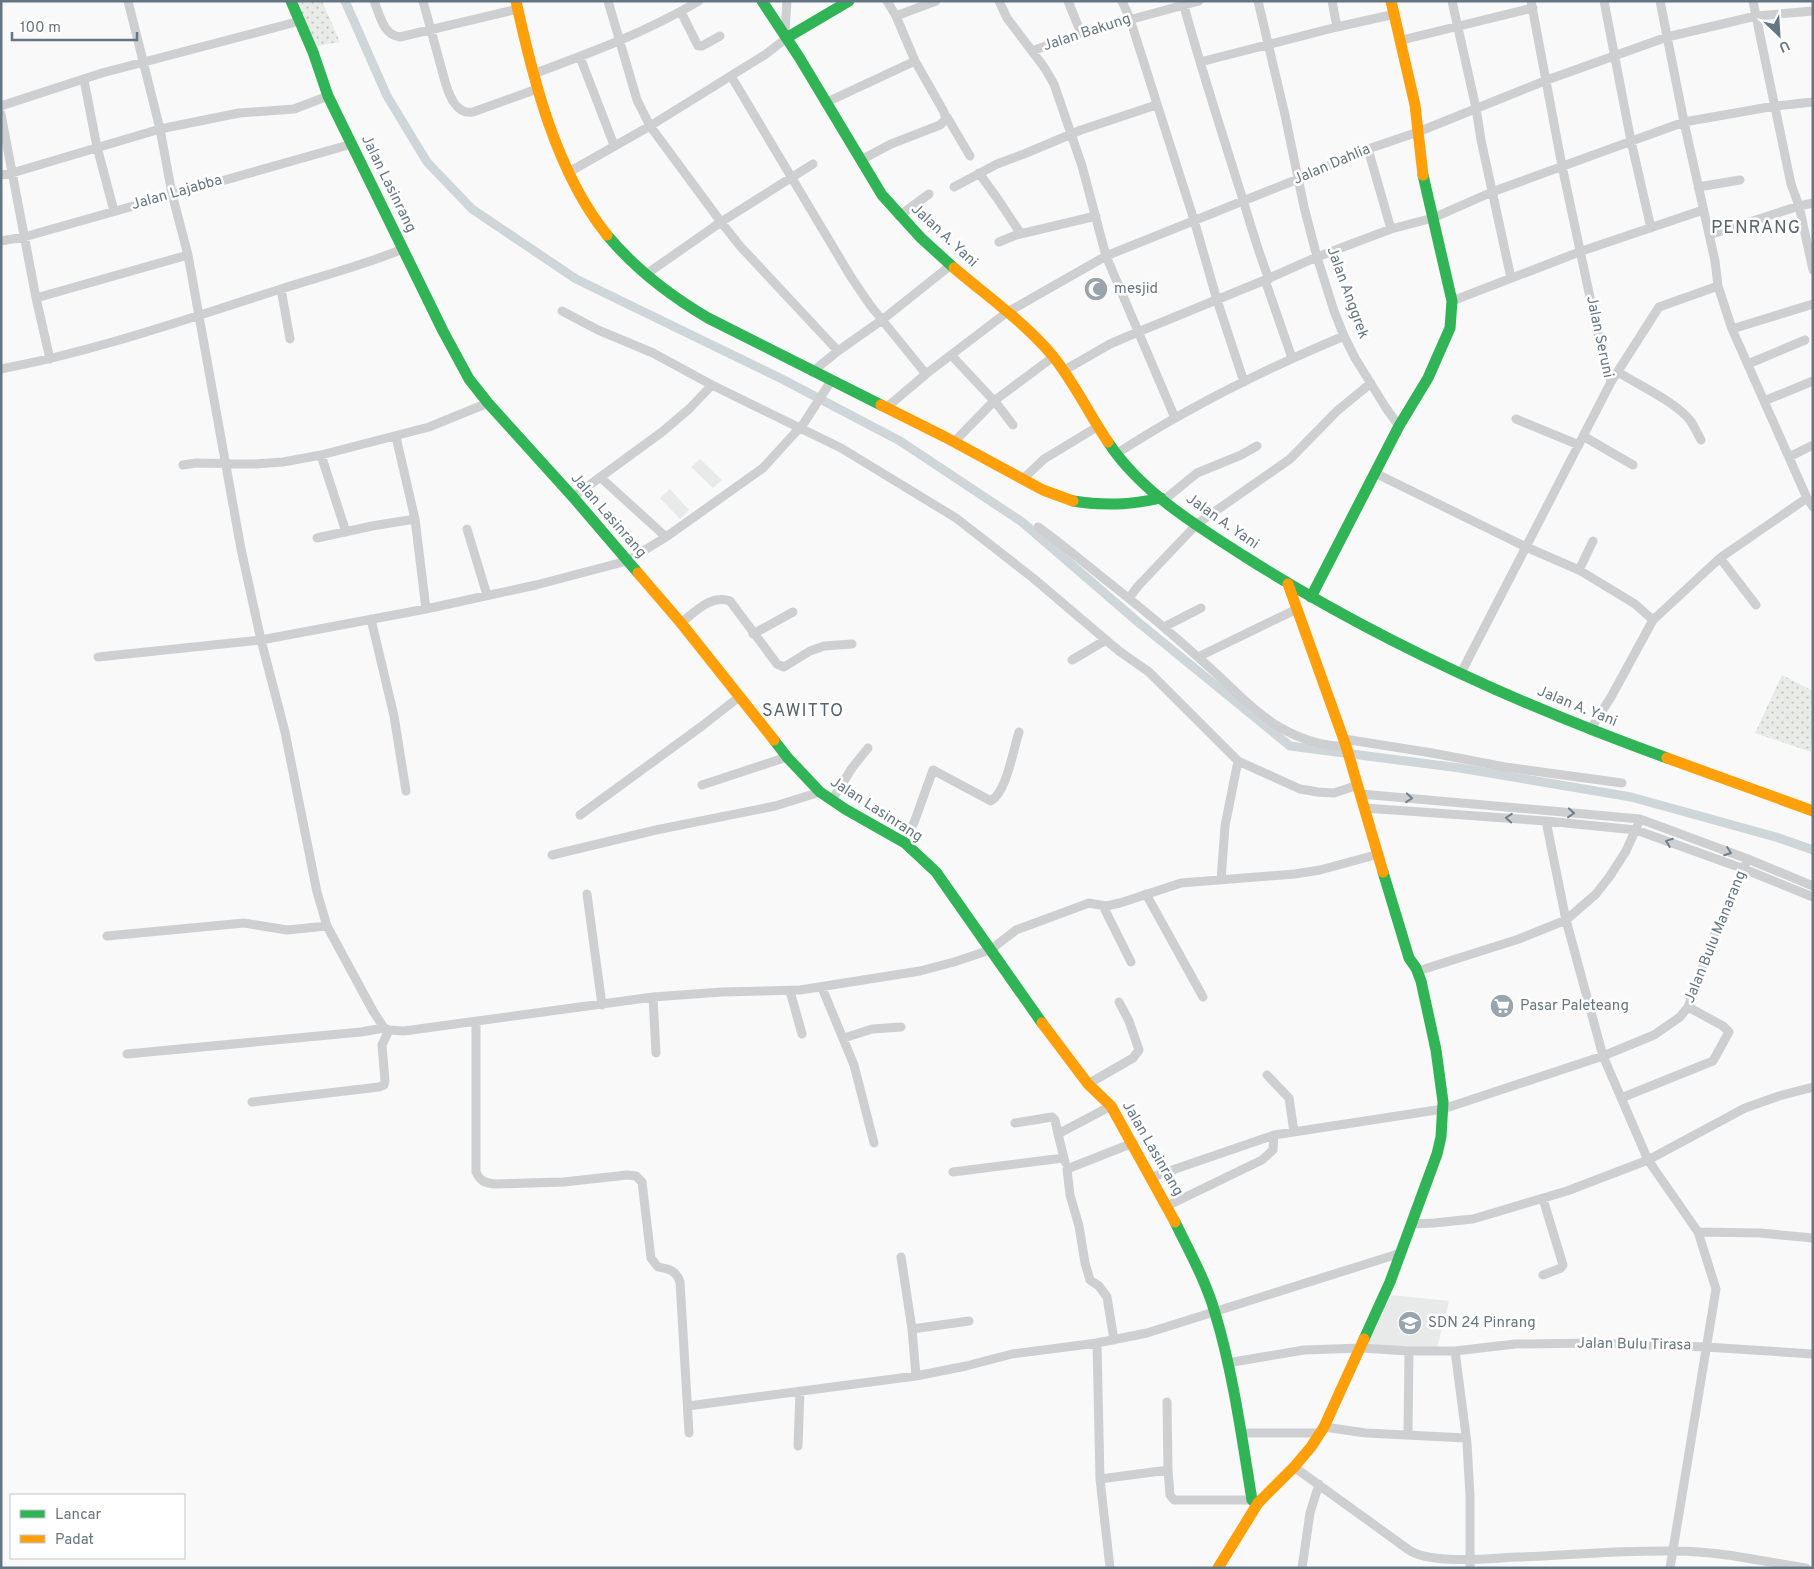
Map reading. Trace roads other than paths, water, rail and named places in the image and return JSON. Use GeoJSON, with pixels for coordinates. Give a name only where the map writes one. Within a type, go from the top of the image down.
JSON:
{"type":"FeatureCollection","features":[{"type":"Feature","properties":{"kind":"main road","name":"Jalan Lasinrang"},"geometry":{"type":"LineString","coordinates":[[291,1],[313,52],[328,96],[469,379],[488,404],[573,497],[681,623],[787,756],[820,792],[905,842],[926,861],[947,886],[1065,1055],[1088,1084],[1111,1106],[1167,1206],[1186,1244],[1215,1312],[1255,1502]]}},
{"type":"Feature","properties":{"kind":"main road","name":"Jalan A. Yani"},"geometry":{"type":"LineString","coordinates":[[762,1],[786,35],[825,103],[884,198],[918,236],[1038,340],[1064,371],[1116,454],[1136,476],[1162,499],[1239,553],[1288,584],[1401,645],[1506,694],[1590,730],[1813,810]]}},
{"type":"Feature","properties":{"kind":"main road"},"geometry":{"type":"LineString","coordinates":[[786,35],[849,1]]}},
{"type":"Feature","properties":{"kind":"main road"},"geometry":{"type":"LineString","coordinates":[[1311,597],[1399,426],[1428,378],[1450,328],[1452,301],[1423,177],[1415,105],[1402,40],[1391,1]]}},
{"type":"Feature","properties":{"kind":"main road"},"geometry":{"type":"LineString","coordinates":[[517,5],[537,89],[569,172],[586,206],[619,248],[645,275],[674,297],[708,318],[812,372],[829,384],[886,408],[954,442],[1042,490],[1060,497],[1095,504],[1126,505],[1162,499]]}},
{"type":"Feature","properties":{"kind":"main road"},"geometry":{"type":"LineString","coordinates":[[1218,1568],[1255,1502],[1294,1467],[1322,1430],[1361,1348],[1412,1224],[1439,1147],[1443,1109],[1436,1048],[1418,971],[1409,958],[1346,744],[1288,584]]}},
{"type":"Feature","properties":{"kind":"street"},"geometry":{"type":"LineString","coordinates":[[128,1],[160,129],[172,194],[188,255],[241,549],[261,640],[285,732],[317,892],[327,926],[373,1011],[387,1029]]}},
{"type":"Feature","properties":{"kind":"street"},"geometry":{"type":"LineString","coordinates":[[374,1],[386,29],[391,35],[400,37],[517,5]]}},
{"type":"Feature","properties":{"kind":"street"},"geometry":{"type":"LineString","coordinates":[[423,1],[450,96],[455,105],[463,112],[472,112],[537,89]]}},
{"type":"Feature","properties":{"kind":"street"},"geometry":{"type":"LineString","coordinates":[[608,1],[637,100],[650,126],[720,222],[788,299],[838,351]]}},
{"type":"Feature","properties":{"kind":"street"},"geometry":{"type":"LineString","coordinates":[[533,74],[619,40],[699,1]]}},
{"type":"Feature","properties":{"kind":"street"},"geometry":{"type":"LineString","coordinates":[[569,172],[650,126],[766,54],[786,35],[786,1]]}},
{"type":"Feature","properties":{"kind":"street"},"geometry":{"type":"LineString","coordinates":[[887,1],[896,16],[915,61],[970,156]]}},
{"type":"Feature","properties":{"kind":"street"},"geometry":{"type":"LineString","coordinates":[[896,16],[936,1]]}},
{"type":"Feature","properties":{"kind":"street"},"geometry":{"type":"LineString","coordinates":[[999,1],[1007,18],[1054,84],[1096,216],[1106,256],[1175,418]]}},
{"type":"Feature","properties":{"kind":"street"},"geometry":{"type":"LineString","coordinates":[[1068,1],[1080,33]]}},
{"type":"Feature","properties":{"kind":"street"},"geometry":{"type":"LineString","coordinates":[[1122,1],[1130,19],[1244,382]]}},
{"type":"Feature","properties":{"kind":"street","name":"Jalan Bakung"},"geometry":{"type":"LineString","coordinates":[[1032,51],[1080,33],[1199,1]]}},
{"type":"Feature","properties":{"kind":"street","name":"Jalan Anggrek"},"geometry":{"type":"LineString","coordinates":[[1258,1],[1317,258],[1344,336],[1386,408],[1399,426]]}},
{"type":"Feature","properties":{"kind":"street"},"geometry":{"type":"LineString","coordinates":[[1332,1],[1337,27]]}},
{"type":"Feature","properties":{"kind":"street"},"geometry":{"type":"LineString","coordinates":[[1452,1],[1511,278]]}},
{"type":"Feature","properties":{"kind":"street"},"geometry":{"type":"LineString","coordinates":[[1604,1],[1631,141],[1652,228]]}},
{"type":"Feature","properties":{"kind":"street"},"geometry":{"type":"LineString","coordinates":[[1660,1],[1718,286],[1732,329],[1807,498],[1813,507]]}},
{"type":"Feature","properties":{"kind":"street"},"geometry":{"type":"LineString","coordinates":[[1753,1],[1791,184],[1799,206],[1813,270]]}},
{"type":"Feature","properties":{"kind":"street"},"geometry":{"type":"LineString","coordinates":[[1186,4],[1200,62],[1292,358]]}},
{"type":"Feature","properties":{"kind":"street"},"geometry":{"type":"LineString","coordinates":[[1402,40],[1458,27],[1532,5]]}},
{"type":"Feature","properties":{"kind":"street","name":"Jalan Seruni"},"geometry":{"type":"LineString","coordinates":[[1461,673],[1611,382],[1597,330],[1582,251],[1562,166],[1532,5]]}},
{"type":"Feature","properties":{"kind":"street"},"geometry":{"type":"LineString","coordinates":[[682,8],[698,46],[702,46],[720,36]]}},
{"type":"Feature","properties":{"kind":"street","name":"Jalan Dahlia"},"geometry":{"type":"LineString","coordinates":[[886,408],[926,374],[952,356],[1006,312],[1106,256],[1368,149],[1418,132],[1615,54],[1667,37],[1756,16],[1813,11]]}},
{"type":"Feature","properties":{"kind":"street"},"geometry":{"type":"LineString","coordinates":[[1200,62],[1395,14]]}},
{"type":"Feature","properties":{"kind":"street"},"geometry":{"type":"LineString","coordinates":[[1,106],[102,74],[300,20]]}},
{"type":"Feature","properties":{"kind":"street"},"geometry":{"type":"LineString","coordinates":[[580,57],[614,146]]}},
{"type":"Feature","properties":{"kind":"street"},"geometry":{"type":"LineString","coordinates":[[825,103],[915,61]]}},
{"type":"Feature","properties":{"kind":"street"},"geometry":{"type":"LineString","coordinates":[[731,76],[851,277],[882,320],[926,374]]}},
{"type":"Feature","properties":{"kind":"street"},"geometry":{"type":"LineString","coordinates":[[84,80],[97,147],[114,211]]}},
{"type":"Feature","properties":{"kind":"street"},"geometry":{"type":"LineString","coordinates":[[1,175],[160,129],[239,113],[294,109],[328,96]]}},
{"type":"Feature","properties":{"kind":"street"},"geometry":{"type":"LineString","coordinates":[[1064,371],[1110,344],[1317,258],[1391,229],[1433,218],[1492,192],[1631,141],[1684,122],[1775,106],[1813,102]]}},
{"type":"Feature","properties":{"kind":"street"},"geometry":{"type":"LineString","coordinates":[[954,187],[978,173],[1071,134],[1096,124],[1156,106]]}},
{"type":"Feature","properties":{"kind":"street"},"geometry":{"type":"LineString","coordinates":[[1,114],[36,298],[50,359]]}},
{"type":"Feature","properties":{"kind":"street"},"geometry":{"type":"LineString","coordinates":[[860,160],[891,144],[940,125],[947,117]]}},
{"type":"Feature","properties":{"kind":"street","name":"Jalan Lajabba"},"geometry":{"type":"LineString","coordinates":[[1,241],[24,237],[352,144]]}},
{"type":"Feature","properties":{"kind":"street"},"geometry":{"type":"LineString","coordinates":[[1368,149],[1391,229]]}},
{"type":"Feature","properties":{"kind":"street"},"geometry":{"type":"LineString","coordinates":[[645,275],[720,222],[813,164]]}},
{"type":"Feature","properties":{"kind":"street"},"geometry":{"type":"LineString","coordinates":[[978,173],[1021,234]]}},
{"type":"Feature","properties":{"kind":"street"},"geometry":{"type":"LineString","coordinates":[[1698,188],[1740,180]]}},
{"type":"Feature","properties":{"kind":"street"},"geometry":{"type":"LineString","coordinates":[[899,216],[929,194]]}},
{"type":"Feature","properties":{"kind":"street"},"geometry":{"type":"LineString","coordinates":[[1709,235],[1813,203]]}},
{"type":"Feature","properties":{"kind":"street"},"geometry":{"type":"LineString","coordinates":[[1452,301],[1582,251],[1703,210]]}},
{"type":"Feature","properties":{"kind":"street"},"geometry":{"type":"LineString","coordinates":[[999,242],[1021,234],[1096,216]]}},
{"type":"Feature","properties":{"kind":"street"},"geometry":{"type":"LineString","coordinates":[[1,368],[50,359],[198,316],[403,249]]}},
{"type":"Feature","properties":{"kind":"street"},"geometry":{"type":"LineString","coordinates":[[36,298],[188,255]]}},
{"type":"Feature","properties":{"kind":"street"},"geometry":{"type":"LineString","coordinates":[[812,372],[951,265]]}},
{"type":"Feature","properties":{"kind":"street"},"geometry":{"type":"LineString","coordinates":[[1611,382],[1658,307],[1718,286]]}},
{"type":"Feature","properties":{"kind":"street"},"geometry":{"type":"LineString","coordinates":[[281,289],[290,339]]}},
{"type":"Feature","properties":{"kind":"street"},"geometry":{"type":"LineString","coordinates":[[1732,329],[1813,304]]}},
{"type":"Feature","properties":{"kind":"street"},"geometry":{"type":"LineString","coordinates":[[562,311],[598,330],[653,353],[712,385],[802,425],[956,518],[1033,578],[1119,651],[1149,672],[1238,761],[1300,789],[1318,792],[1334,793],[1358,786],[1640,820],[1748,859],[1813,886]]}},
{"type":"Feature","properties":{"kind":"street"},"geometry":{"type":"LineString","coordinates":[[1116,454],[1175,418],[1244,382],[1292,358],[1344,336]]}},
{"type":"Feature","properties":{"kind":"street"},"geometry":{"type":"LineString","coordinates":[[1748,364],[1805,340]]}},
{"type":"Feature","properties":{"kind":"street"},"geometry":{"type":"LineString","coordinates":[[952,356],[994,401],[1013,426]]}},
{"type":"Feature","properties":{"kind":"street"},"geometry":{"type":"LineString","coordinates":[[954,442],[994,401],[1053,357]]}},
{"type":"Feature","properties":{"kind":"street"},"geometry":{"type":"LineString","coordinates":[[1618,372],[1663,399],[1685,415],[1691,421],[1701,440]]}},
{"type":"Feature","properties":{"kind":"street"},"geometry":{"type":"LineString","coordinates":[[1764,401],[1813,381]]}},
{"type":"Feature","properties":{"kind":"street"},"geometry":{"type":"LineString","coordinates":[[1129,598],[1139,584],[1197,524],[1290,459],[1337,411],[1371,383]]}},
{"type":"Feature","properties":{"kind":"street"},"geometry":{"type":"LineString","coordinates":[[98,657],[261,640],[426,609],[536,585],[628,561],[666,537],[763,468],[802,425],[829,384]]}},
{"type":"Feature","properties":{"kind":"street"},"geometry":{"type":"LineString","coordinates":[[573,497],[662,432],[690,409],[712,385]]}},
{"type":"Feature","properties":{"kind":"street"},"geometry":{"type":"LineString","coordinates":[[183,465],[196,463],[226,465],[283,462],[321,455],[429,427],[488,404]]}},
{"type":"Feature","properties":{"kind":"street"},"geometry":{"type":"LineString","coordinates":[[1516,419],[1579,446]]}},
{"type":"Feature","properties":{"kind":"street"},"geometry":{"type":"LineString","coordinates":[[1023,479],[1044,459],[1097,426]]}},
{"type":"Feature","properties":{"kind":"street"},"geometry":{"type":"LineString","coordinates":[[396,436],[415,519],[426,609]]}},
{"type":"Feature","properties":{"kind":"street"},"geometry":{"type":"LineString","coordinates":[[1583,436],[1633,465]]}},
{"type":"Feature","properties":{"kind":"street"},"geometry":{"type":"LineString","coordinates":[[1789,457],[1813,445]]}},
{"type":"Feature","properties":{"kind":"street"},"geometry":{"type":"LineString","coordinates":[[1162,499],[1197,473],[1235,458],[1257,446]]}},
{"type":"Feature","properties":{"kind":"street"},"geometry":{"type":"LineString","coordinates":[[321,455],[346,532]]}},
{"type":"Feature","properties":{"kind":"street"},"geometry":{"type":"LineString","coordinates":[[1375,473],[1526,548],[1578,570],[1635,604],[1653,620]]}},
{"type":"Feature","properties":{"kind":"street"},"geometry":{"type":"LineString","coordinates":[[600,477],[666,537]]}},
{"type":"Feature","properties":{"kind":"street"},"geometry":{"type":"LineString","coordinates":[[1590,730],[1611,697],[1653,620],[1720,558],[1807,498]]}},
{"type":"Feature","properties":{"kind":"street"},"geometry":{"type":"LineString","coordinates":[[317,538],[415,519]]}},
{"type":"Feature","properties":{"kind":"street"},"geometry":{"type":"LineString","coordinates":[[1038,528],[1060,543],[1129,598],[1254,708],[1280,728],[1312,741],[1336,746],[1346,744],[1432,753],[1505,767],[1622,783]]}},
{"type":"Feature","properties":{"kind":"street"},"geometry":{"type":"LineString","coordinates":[[467,529],[487,595]]}},
{"type":"Feature","properties":{"kind":"street"},"geometry":{"type":"LineString","coordinates":[[1578,570],[1593,541]]}},
{"type":"Feature","properties":{"kind":"street"},"geometry":{"type":"LineString","coordinates":[[1720,558],[1756,605]]}},
{"type":"Feature","properties":{"kind":"street"},"geometry":{"type":"LineString","coordinates":[[681,623],[710,602],[722,598],[730,601],[777,664],[784,667],[810,651],[824,646],[852,644]]}},
{"type":"Feature","properties":{"kind":"street"},"geometry":{"type":"LineString","coordinates":[[1164,627],[1201,608]]}},
{"type":"Feature","properties":{"kind":"street"},"geometry":{"type":"LineString","coordinates":[[1198,657],[1297,609]]}},
{"type":"Feature","properties":{"kind":"street"},"geometry":{"type":"LineString","coordinates":[[753,634],[793,612]]}},
{"type":"Feature","properties":{"kind":"street"},"geometry":{"type":"LineString","coordinates":[[371,619],[394,716],[406,791]]}},
{"type":"Feature","properties":{"kind":"street"},"geometry":{"type":"LineString","coordinates":[[1072,660],[1106,640]]}},
{"type":"Feature","properties":{"kind":"street"},"geometry":{"type":"LineString","coordinates":[[580,815],[739,697]]}},
{"type":"Feature","properties":{"kind":"street"},"geometry":{"type":"LineString","coordinates":[[905,842],[933,770],[990,801],[997,796],[1004,782],[1018,732]]}},
{"type":"Feature","properties":{"kind":"street"},"geometry":{"type":"LineString","coordinates":[[832,800],[852,768],[868,748]]}},
{"type":"Feature","properties":{"kind":"street"},"geometry":{"type":"LineString","coordinates":[[702,785],[787,756]]}},
{"type":"Feature","properties":{"kind":"street"},"geometry":{"type":"LineString","coordinates":[[1221,880],[1225,826],[1238,761]]}},
{"type":"Feature","properties":{"kind":"street"},"geometry":{"type":"LineString","coordinates":[[552,855],[775,806],[820,792]]}},
{"type":"Feature","properties":{"kind":"street"},"geometry":{"type":"LineString","coordinates":[[1365,808],[1546,821],[1636,830],[1744,869],[1813,897]]}},
{"type":"Feature","properties":{"kind":"street"},"geometry":{"type":"LineString","coordinates":[[1418,971],[1519,938],[1566,920],[1596,894],[1610,876],[1626,851],[1640,820]]}},
{"type":"Feature","properties":{"kind":"street"},"geometry":{"type":"LineString","coordinates":[[1546,821],[1566,920],[1603,1056],[1648,1160],[1698,1232],[1716,1289],[1670,1568]]}},
{"type":"Feature","properties":{"kind":"street"},"geometry":{"type":"LineString","coordinates":[[126,1054],[387,1029],[404,1031],[653,997],[822,988],[920,971],[954,962],[990,950],[1016,930],[1089,903],[1102,906],[1120,903],[1175,884],[1320,870],[1379,854]]}},
{"type":"Feature","properties":{"kind":"street","name":"Jalan Bulu Manarang"},"geometry":{"type":"LineString","coordinates":[[1152,1177],[1274,1135],[1443,1109],[1603,1056],[1654,1036],[1680,1017],[1688,1007],[1714,936],[1748,859]]}},
{"type":"Feature","properties":{"kind":"street"},"geometry":{"type":"LineString","coordinates":[[1800,892],[1804,882]]}},
{"type":"Feature","properties":{"kind":"street"},"geometry":{"type":"LineString","coordinates":[[587,894],[602,1005]]}},
{"type":"Feature","properties":{"kind":"street"},"geometry":{"type":"LineString","coordinates":[[1146,894],[1203,997]]}},
{"type":"Feature","properties":{"kind":"street"},"geometry":{"type":"LineString","coordinates":[[1102,906],[1131,962]]}},
{"type":"Feature","properties":{"kind":"street"},"geometry":{"type":"LineString","coordinates":[[107,936],[244,923],[287,930],[327,926]]}},
{"type":"Feature","properties":{"kind":"street"},"geometry":{"type":"LineString","coordinates":[[822,988],[854,1065],[874,1144]]}},
{"type":"Feature","properties":{"kind":"street"},"geometry":{"type":"LineString","coordinates":[[790,991],[802,1034]]}},
{"type":"Feature","properties":{"kind":"street"},"geometry":{"type":"LineString","coordinates":[[653,997],[656,1053]]}},
{"type":"Feature","properties":{"kind":"street"},"geometry":{"type":"LineString","coordinates":[[1088,1084],[1133,1058],[1139,1050],[1130,1022],[1120,1002]]}},
{"type":"Feature","properties":{"kind":"street"},"geometry":{"type":"LineString","coordinates":[[1620,1098],[1670,1080],[1714,1060],[1729,1032],[1723,1026],[1688,1007]]}},
{"type":"Feature","properties":{"kind":"street"},"geometry":{"type":"LineString","coordinates":[[476,1022],[476,1172],[479,1177],[486,1183],[495,1184],[564,1182],[627,1175],[640,1178],[644,1186],[651,1258],[658,1267],[676,1272],[680,1282],[689,1433]]}},
{"type":"Feature","properties":{"kind":"street"},"geometry":{"type":"LineString","coordinates":[[844,1038],[872,1029],[901,1027]]}},
{"type":"Feature","properties":{"kind":"street"},"geometry":{"type":"LineString","coordinates":[[252,1102],[379,1087],[385,1081],[382,1046],[387,1029]]}},
{"type":"Feature","properties":{"kind":"street"},"geometry":{"type":"LineString","coordinates":[[1267,1075],[1289,1098],[1294,1132]]}},
{"type":"Feature","properties":{"kind":"street"},"geometry":{"type":"LineString","coordinates":[[1412,1224],[1473,1219],[1567,1191],[1648,1160],[1745,1108],[1813,1087]]}},
{"type":"Feature","properties":{"kind":"street"},"geometry":{"type":"LineString","coordinates":[[1058,1134],[1111,1106]]}},
{"type":"Feature","properties":{"kind":"street"},"geometry":{"type":"LineString","coordinates":[[1015,1123],[1052,1116],[1055,1120],[1067,1169],[1070,1195],[1079,1226],[1085,1263],[1090,1280],[1099,1286],[1107,1297],[1114,1340]]}},
{"type":"Feature","properties":{"kind":"street"},"geometry":{"type":"LineString","coordinates":[[1167,1206],[1262,1160],[1273,1150],[1274,1135]]}},
{"type":"Feature","properties":{"kind":"street"},"geometry":{"type":"LineString","coordinates":[[1067,1169],[1133,1143]]}},
{"type":"Feature","properties":{"kind":"street"},"geometry":{"type":"LineString","coordinates":[[953,1172],[1063,1158]]}},
{"type":"Feature","properties":{"kind":"street"},"geometry":{"type":"LineString","coordinates":[[1543,1199],[1563,1265],[1561,1268],[1543,1275]]}},
{"type":"Feature","properties":{"kind":"street"},"geometry":{"type":"LineString","coordinates":[[1698,1232],[1760,1233],[1813,1238]]}},
{"type":"Feature","properties":{"kind":"street"},"geometry":{"type":"LineString","coordinates":[[688,1406],[916,1376],[1012,1354],[1097,1343],[1147,1333],[1401,1253]]}},
{"type":"Feature","properties":{"kind":"street"},"geometry":{"type":"LineString","coordinates":[[901,1257],[912,1329],[916,1376]]}},
{"type":"Feature","properties":{"kind":"street"},"geometry":{"type":"LineString","coordinates":[[912,1329],[969,1321]]}},
{"type":"Feature","properties":{"kind":"street"},"geometry":{"type":"LineString","coordinates":[[1097,1343],[1100,1479],[1110,1568]]}},
{"type":"Feature","properties":{"kind":"street","name":"Jalan Bulu Tirasa"},"geometry":{"type":"LineString","coordinates":[[1227,1363],[1304,1350],[1361,1348],[1455,1351],[1515,1344],[1596,1343],[1706,1347],[1813,1354]]}},
{"type":"Feature","properties":{"kind":"street"},"geometry":{"type":"LineString","coordinates":[[1408,1434],[1409,1351]]}},
{"type":"Feature","properties":{"kind":"street"},"geometry":{"type":"LineString","coordinates":[[1455,1351],[1466,1438],[1470,1496],[1470,1563]]}},
{"type":"Feature","properties":{"kind":"street"},"geometry":{"type":"LineString","coordinates":[[798,1446],[800,1391]]}},
{"type":"Feature","properties":{"kind":"street"},"geometry":{"type":"LineString","coordinates":[[1167,1402],[1168,1470],[1170,1495],[1174,1500],[1255,1502]]}},
{"type":"Feature","properties":{"kind":"street"},"geometry":{"type":"LineString","coordinates":[[1241,1433],[1322,1430],[1466,1438]]}},
{"type":"Feature","properties":{"kind":"street"},"geometry":{"type":"LineString","coordinates":[[1294,1467],[1412,1553],[1431,1558],[1470,1563],[1672,1551],[1720,1554],[1806,1568]]}},
{"type":"Feature","properties":{"kind":"street"},"geometry":{"type":"LineString","coordinates":[[1100,1479],[1168,1470]]}},
{"type":"Feature","properties":{"kind":"street"},"geometry":{"type":"LineString","coordinates":[[1302,1568],[1310,1513],[1319,1484]]}},
{"type":"Feature","properties":{"kind":"waterway"},"geometry":{"type":"LineString","coordinates":[[345,1],[387,96],[427,162],[472,209],[576,279],[782,379],[900,441],[1022,522],[1138,622],[1290,746],[1460,768],[1631,797],[1779,838],[1813,850]]}},
{"type":"Feature","properties":{"kind":"place","name":"mesjid"},"geometry":{"type":"Point","coordinates":[1096,289]}},
{"type":"Feature","properties":{"kind":"place","name":"Pasar Paleteang"},"geometry":{"type":"Point","coordinates":[1502,1006]}},
{"type":"Feature","properties":{"kind":"place","name":"SDN 24 Pinrang"},"geometry":{"type":"Point","coordinates":[1410,1323]}},
{"type":"Feature","properties":{"kind":"district","name":"PENRANG"},"geometry":{"type":"Point","coordinates":[1756,228]}},
{"type":"Feature","properties":{"kind":"district","name":"SAWITTO"},"geometry":{"type":"Point","coordinates":[803,711]}}]}
